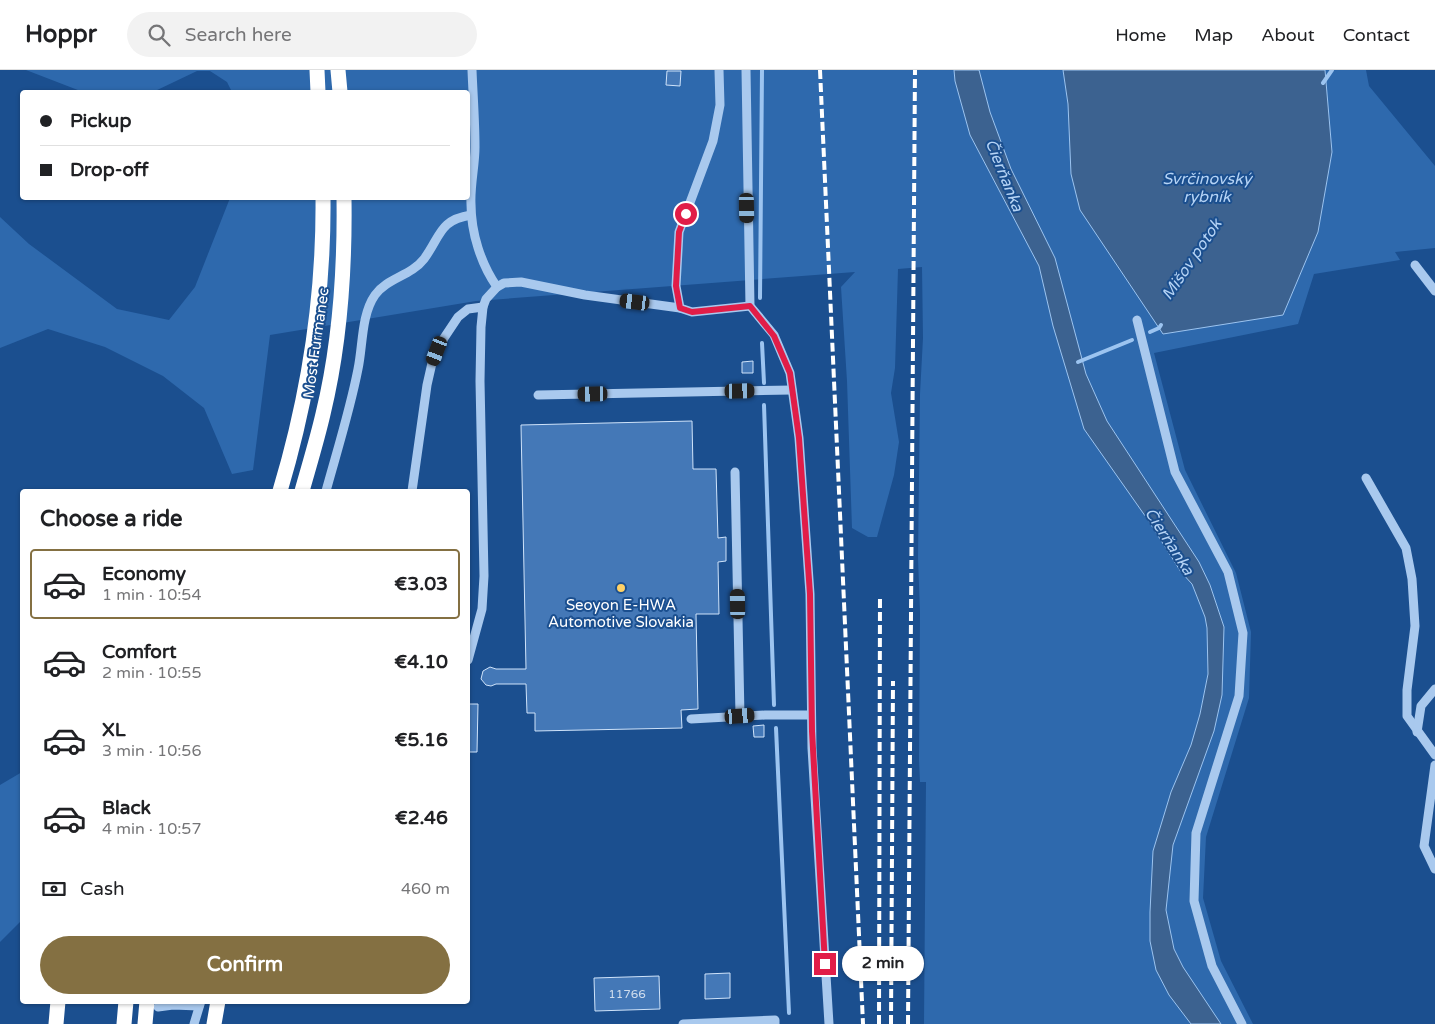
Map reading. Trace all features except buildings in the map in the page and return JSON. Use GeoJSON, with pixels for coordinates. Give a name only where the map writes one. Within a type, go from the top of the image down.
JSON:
{"type":"FeatureCollection","features":[{"type":"Feature","properties":{"kind":"highway"},"geometry":{"type":"LineString","coordinates":[[316,70],[318,90]]}},
{"type":"Feature","properties":{"kind":"highway"},"geometry":{"type":"LineString","coordinates":[[338,70],[340,90]]}},
{"type":"Feature","properties":{"kind":"highway","name":"Most Furmanec"},"geometry":{"type":"LineString","coordinates":[[281,489],[302,409],[313,350],[320,294],[323,200]]}},
{"type":"Feature","properties":{"kind":"highway","name":"Most Furmanec"},"geometry":{"type":"LineString","coordinates":[[303,489],[324,412],[334,353],[341,297],[344,200]]}},
{"type":"Feature","properties":{"kind":"highway"},"geometry":{"type":"LineString","coordinates":[[56,1024],[58,1004]]}},
{"type":"Feature","properties":{"kind":"highway"},"geometry":{"type":"LineString","coordinates":[[124,1024],[126,1004]]}},
{"type":"Feature","properties":{"kind":"highway"},"geometry":{"type":"LineString","coordinates":[[145,1024],[152,1004]]}},
{"type":"Feature","properties":{"kind":"highway"},"geometry":{"type":"LineString","coordinates":[[214,1024],[217,1004]]}},
{"type":"Feature","properties":{"kind":"street"},"geometry":{"type":"LineString","coordinates":[[472,70],[475,146],[470,203],[471,215],[480,252],[497,287]]}},
{"type":"Feature","properties":{"kind":"street"},"geometry":{"type":"LineString","coordinates":[[680,308],[676,286],[679,232],[714,141],[720,105],[719,70]]}},
{"type":"Feature","properties":{"kind":"street"},"geometry":{"type":"LineString","coordinates":[[746,70],[750,306],[774,336],[790,373],[799,438],[810,594],[811,715],[829,1024]]}},
{"type":"Feature","properties":{"kind":"street"},"geometry":{"type":"LineString","coordinates":[[327,489],[358,370],[365,322],[375,295],[390,282],[417,266],[447,223],[459,217],[471,215]]}},
{"type":"Feature","properties":{"kind":"street"},"geometry":{"type":"LineString","coordinates":[[1414,264],[1435,290]]}},
{"type":"Feature","properties":{"kind":"street"},"geometry":{"type":"LineString","coordinates":[[470,654],[482,608],[484,576],[480,381],[483,306],[486,299],[497,287],[504,283],[522,282],[585,295],[680,308],[692,312],[750,306]]}},
{"type":"Feature","properties":{"kind":"street"},"geometry":{"type":"LineString","coordinates":[[412,489],[427,385],[432,363],[444,338],[458,317],[468,309],[483,306]]}},
{"type":"Feature","properties":{"kind":"street"},"geometry":{"type":"LineString","coordinates":[[1137,320],[1175,472],[1228,572],[1243,633],[1239,696],[1196,833],[1194,901],[1212,966],[1242,1024]]}},
{"type":"Feature","properties":{"kind":"street"},"geometry":{"type":"LineString","coordinates":[[538,395],[792,390]]}},
{"type":"Feature","properties":{"kind":"street"},"geometry":{"type":"LineString","coordinates":[[735,472],[740,716]]}},
{"type":"Feature","properties":{"kind":"street"},"geometry":{"type":"LineString","coordinates":[[1366,478],[1406,548],[1412,579],[1415,626],[1407,690],[1407,716],[1435,755]]}},
{"type":"Feature","properties":{"kind":"street"},"geometry":{"type":"LineString","coordinates":[[1417,732],[1421,706],[1435,688]]}},
{"type":"Feature","properties":{"kind":"street"},"geometry":{"type":"LineString","coordinates":[[691,719],[811,715]]}},
{"type":"Feature","properties":{"kind":"street"},"geometry":{"type":"LineString","coordinates":[[1435,765],[1424,846],[1435,869]]}},
{"type":"Feature","properties":{"kind":"street"},"geometry":{"type":"LineString","coordinates":[[194,1024],[200,1004]]}},
{"type":"Feature","properties":{"kind":"street"},"geometry":{"type":"LineString","coordinates":[[683,1024],[775,1020],[775,1024]]}},
{"type":"Feature","properties":{"kind":"shaded area"},"geometry":{"type":"Polygon","coordinates":[[[26,70],[1063,70],[1068,104],[1318,232],[1332,152],[1325,70],[1366,70],[1369,86],[1435,166],[1435,248],[1395,252],[1400,260],[1314,274],[1298,324],[1154,353],[1185,470],[1236,573],[1251,632],[1249,698],[1206,837],[1203,898],[1221,961],[1253,1024],[924,1024],[926,782],[920,782],[919,760],[920,612],[918,558],[920,394],[923,338],[922,267],[898,269],[895,368],[891,393],[899,442],[894,475],[877,537],[868,537],[852,528],[847,381],[841,287],[855,272],[476,301],[270,335],[253,470],[232,474],[204,408],[163,376],[105,347],[48,329],[0,348],[0,217],[29,244],[117,309],[169,320],[195,287],[229,200],[470,200],[470,90],[231,90],[227,82],[210,71],[197,71],[157,90],[78,90],[26,70]]]}},
{"type":"Feature","properties":{"kind":"shaded area"},"geometry":{"type":"Polygon","coordinates":[[[20,773],[20,922],[0,942],[0,785],[20,773]]]}},
{"type":"Feature","properties":{"kind":"water","name":"Čierňanka"},"geometry":{"type":"Polygon","coordinates":[[[954,70],[979,70],[990,112],[1011,169],[1055,258],[1086,374],[1107,421],[1199,562],[1210,585],[1224,627],[1222,695],[1214,731],[1173,845],[1166,910],[1174,949],[1183,967],[1221,1024],[1191,1024],[1169,995],[1156,970],[1150,941],[1153,851],[1171,792],[1191,745],[1200,714],[1208,674],[1205,617],[1192,584],[1181,572],[1148,520],[1084,429],[1053,326],[1039,266],[970,135],[955,81],[954,70]]]}},
{"type":"Feature","properties":{"kind":"water","name":"Svrčinovský rybník"},"geometry":{"type":"Polygon","coordinates":[[[1063,70],[1325,70],[1332,152],[1318,232],[1283,315],[1163,334],[1080,210],[1071,174],[1068,104],[1063,70]]]}},
{"type":"Feature","properties":{"kind":"waterway"},"geometry":{"type":"LineString","coordinates":[[760,298],[762,70]]}},
{"type":"Feature","properties":{"kind":"waterway","name":"Mišov potok"},"geometry":{"type":"LineString","coordinates":[[1323,83],[1332,70]]}},
{"type":"Feature","properties":{"kind":"waterway","name":"Mišov potok"},"geometry":{"type":"LineString","coordinates":[[1150,332],[1161,325]]}},
{"type":"Feature","properties":{"kind":"waterway","name":"Mišov potok"},"geometry":{"type":"LineString","coordinates":[[1078,362],[1132,340]]}},
{"type":"Feature","properties":{"kind":"waterway"},"geometry":{"type":"LineString","coordinates":[[762,343],[764,383]]}},
{"type":"Feature","properties":{"kind":"waterway"},"geometry":{"type":"LineString","coordinates":[[764,405],[774,705]]}},
{"type":"Feature","properties":{"kind":"waterway"},"geometry":{"type":"LineString","coordinates":[[776,728],[789,1013]]}},
{"type":"Feature","properties":{"kind":"railway"},"geometry":{"type":"LineString","coordinates":[[820,70],[863,1024]]}},
{"type":"Feature","properties":{"kind":"railway"},"geometry":{"type":"LineString","coordinates":[[908,1024],[915,70]]}},
{"type":"Feature","properties":{"kind":"railway"},"geometry":{"type":"LineString","coordinates":[[879,1024],[880,595]]}},
{"type":"Feature","properties":{"kind":"railway"},"geometry":{"type":"LineString","coordinates":[[891,1024],[893,681]]}},
{"type":"Feature","properties":{"kind":"place","name":"Seoyon E-HWA Automotive Slovakia"},"geometry":{"type":"Point","coordinates":[621,588]}},
{"type":"Feature","properties":{"kind":"route"},"geometry":{"type":"LineString","coordinates":[[686,214],[679,232],[676,286],[680,308],[692,312],[750,306],[774,336],[790,373],[799,438],[810,594],[811,715],[825,964]]}}]}
